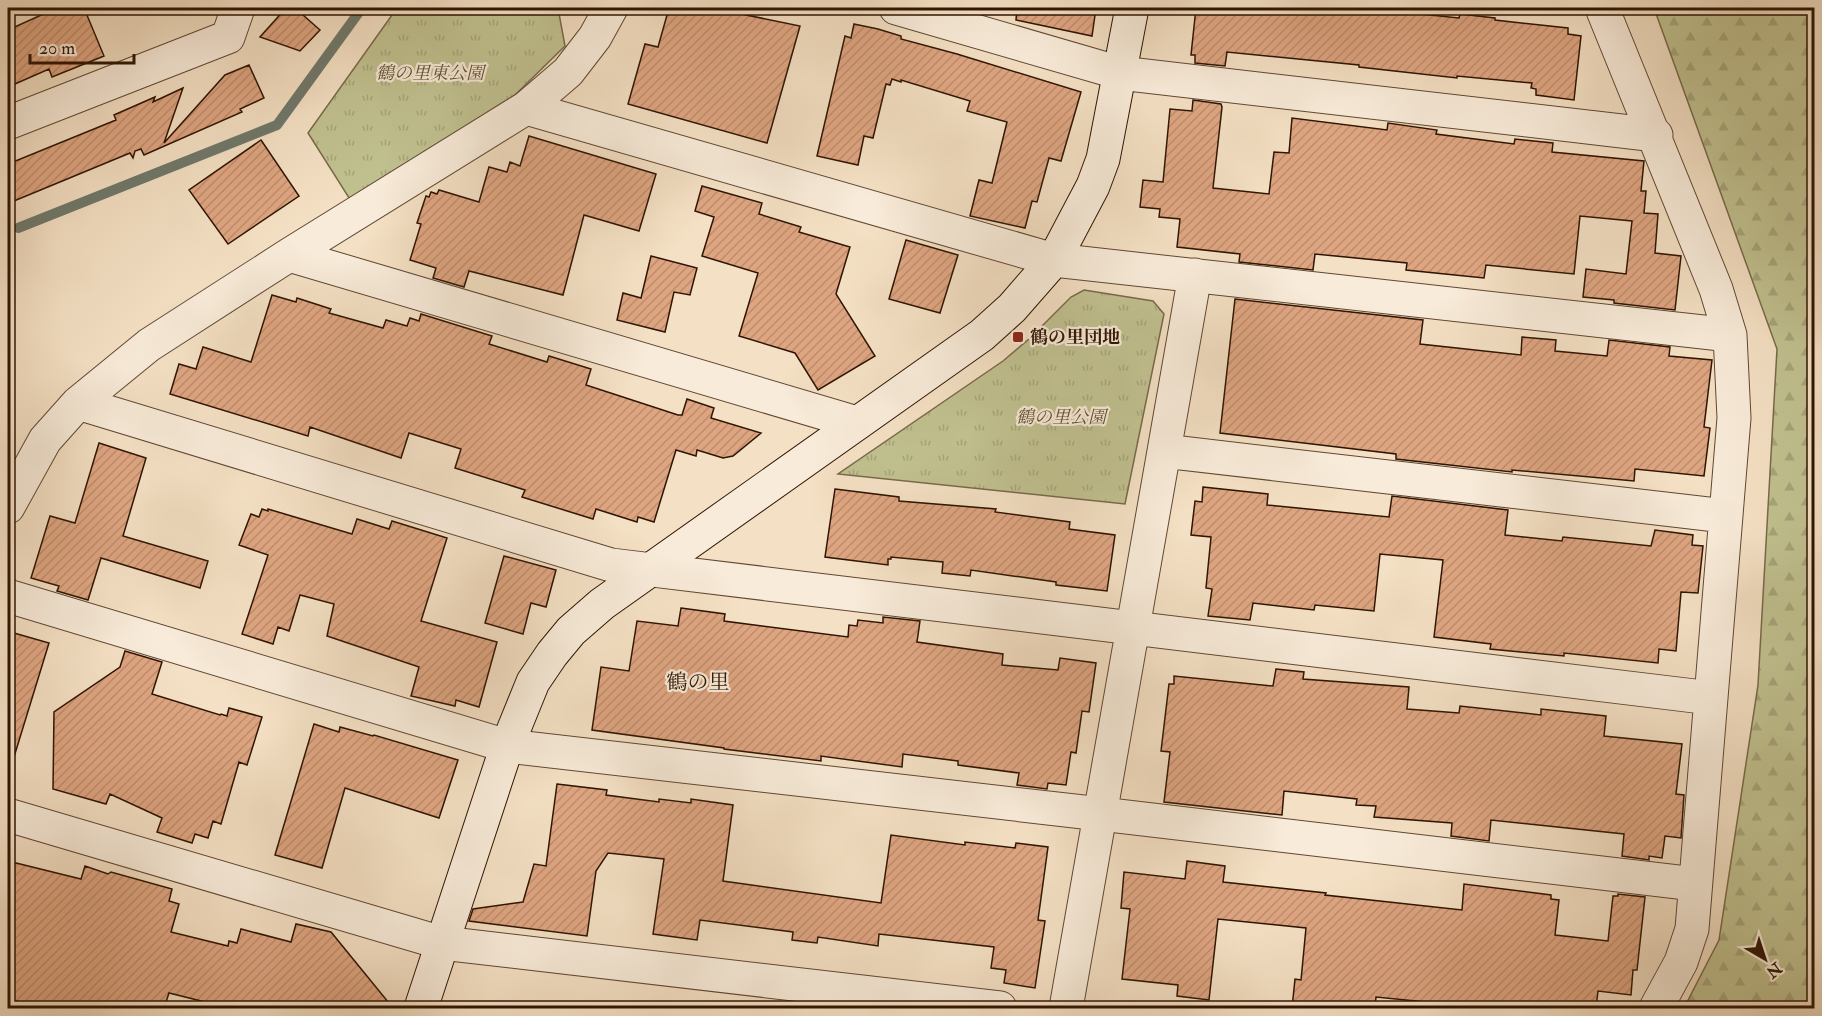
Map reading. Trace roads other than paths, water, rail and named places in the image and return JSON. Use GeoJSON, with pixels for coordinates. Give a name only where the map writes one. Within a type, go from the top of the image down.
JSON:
{"type":"FeatureCollection","features":[{"type":"Feature","properties":{"kind":"street"},"geometry":{"type":"LineString","coordinates":[[8,123],[228,37],[238,8]]}},
{"type":"Feature","properties":{"kind":"street"},"geometry":{"type":"LineString","coordinates":[[8,507],[45,440],[78,402],[149,345],[526,108],[568,72],[595,37],[611,8]]}},
{"type":"Feature","properties":{"kind":"street"},"geometry":{"type":"LineString","coordinates":[[896,8],[1120,73],[1656,135]]}},
{"type":"Feature","properties":{"kind":"street"},"geometry":{"type":"LineString","coordinates":[[421,1008],[507,746],[533,682],[552,654],[571,631],[602,604],[982,335],[1012,308],[1054,260],[1096,177],[1103,159],[1132,8]]}},
{"type":"Feature","properties":{"kind":"street"},"geometry":{"type":"LineString","coordinates":[[1602,8],[1656,135],[1716,289],[1730,335],[1734,418],[1692,929],[1681,962],[1656,1008]]}},
{"type":"Feature","properties":{"kind":"street"},"geometry":{"type":"LineString","coordinates":[[526,108],[1054,260],[1730,335]]}},
{"type":"Feature","properties":{"kind":"street"},"geometry":{"type":"LineString","coordinates":[[289,255],[857,423]]}},
{"type":"Feature","properties":{"kind":"street"},"geometry":{"type":"LineString","coordinates":[[1066,1008],[1195,275]]}},
{"type":"Feature","properties":{"kind":"street"},"geometry":{"type":"LineString","coordinates":[[78,402],[611,565],[1711,698]]}},
{"type":"Feature","properties":{"kind":"street"},"geometry":{"type":"LineString","coordinates":[[1164,451],[1725,516]]}},
{"type":"Feature","properties":{"kind":"street"},"geometry":{"type":"LineString","coordinates":[[8,596],[507,746],[1695,884]]}},
{"type":"Feature","properties":{"kind":"street"},"geometry":{"type":"LineString","coordinates":[[8,814],[442,943],[1000,1008]]}},
{"type":"Feature","properties":{"kind":"waterway"},"geometry":{"type":"LineString","coordinates":[[18,228],[277,125],[362,8]]}},
{"type":"Feature","properties":{"kind":"place","name":"鶴の里団地"},"geometry":{"type":"Point","coordinates":[1018,337]}},
{"type":"Feature","properties":{"kind":"district","name":"鶴の里"},"geometry":{"type":"Point","coordinates":[698,682]}},
{"type":"Feature","properties":{"kind":"park label","name":"鶴の里東公園"},"geometry":{"type":"Point","coordinates":[430,73]}},
{"type":"Feature","properties":{"kind":"park label","name":"鶴の里公園"},"geometry":{"type":"Point","coordinates":[1061,417]}}]}
